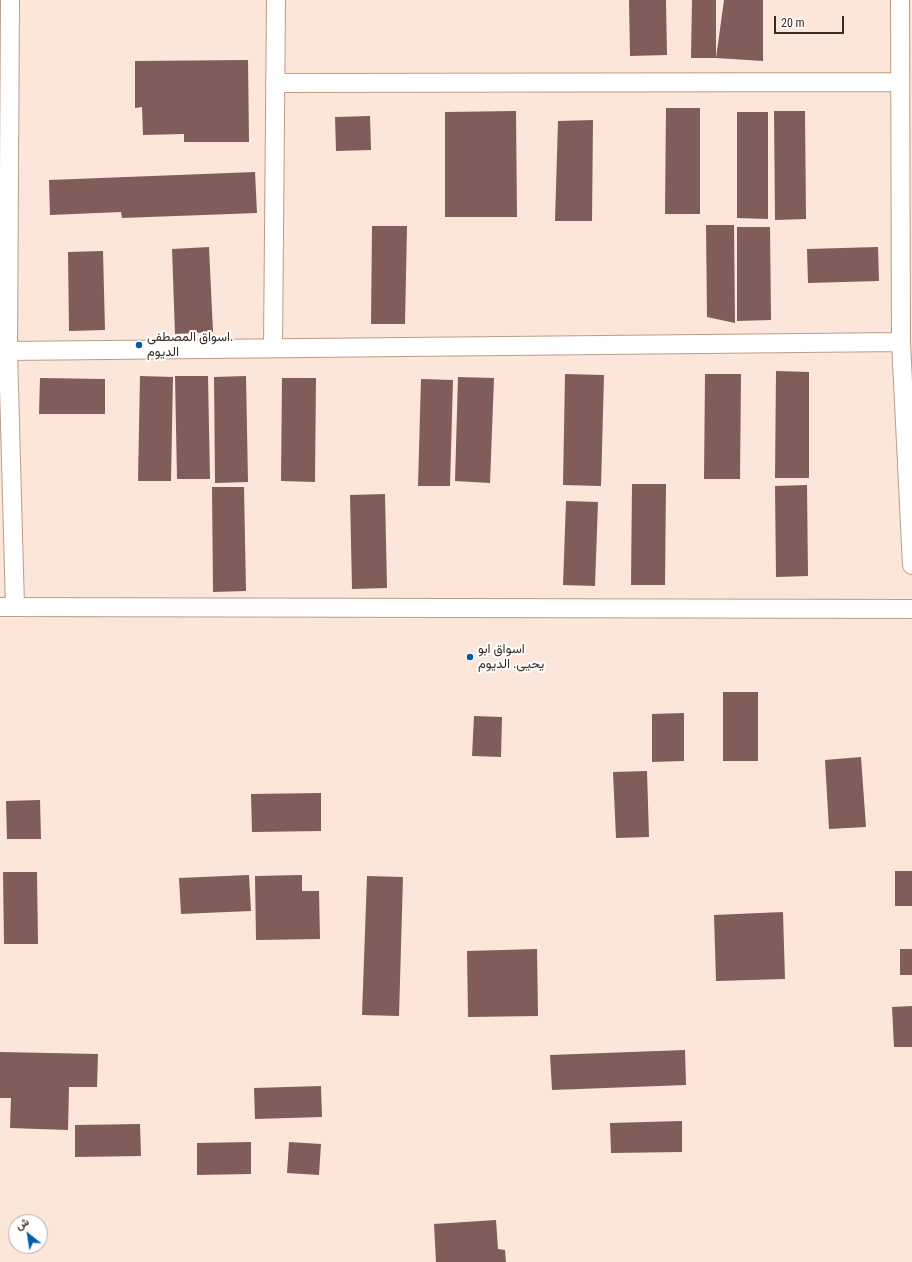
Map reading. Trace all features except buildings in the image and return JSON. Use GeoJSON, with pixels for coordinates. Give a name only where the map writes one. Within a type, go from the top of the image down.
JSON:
{"type":"FeatureCollection","features":[{"type":"Feature","properties":{"kind":"street"},"geometry":{"type":"LineString","coordinates":[[10,0],[8,607],[912,610]]}},
{"type":"Feature","properties":{"kind":"street"},"geometry":{"type":"LineString","coordinates":[[273,348],[276,0]]}},
{"type":"Feature","properties":{"kind":"street"},"geometry":{"type":"LineString","coordinates":[[900,0],[901,342],[912,564]]}},
{"type":"Feature","properties":{"kind":"street"},"geometry":{"type":"LineString","coordinates":[[275,83],[900,82]]}},
{"type":"Feature","properties":{"kind":"street"},"geometry":{"type":"LineString","coordinates":[[8,351],[901,342]]}},
{"type":"Feature","properties":{"kind":"place","name":"اسواق المصطفى. الديوم"},"geometry":{"type":"Point","coordinates":[139,345]}},
{"type":"Feature","properties":{"kind":"place","name":"اسواق ابو يحيى. الديوم"},"geometry":{"type":"Point","coordinates":[470,657]}}]}
